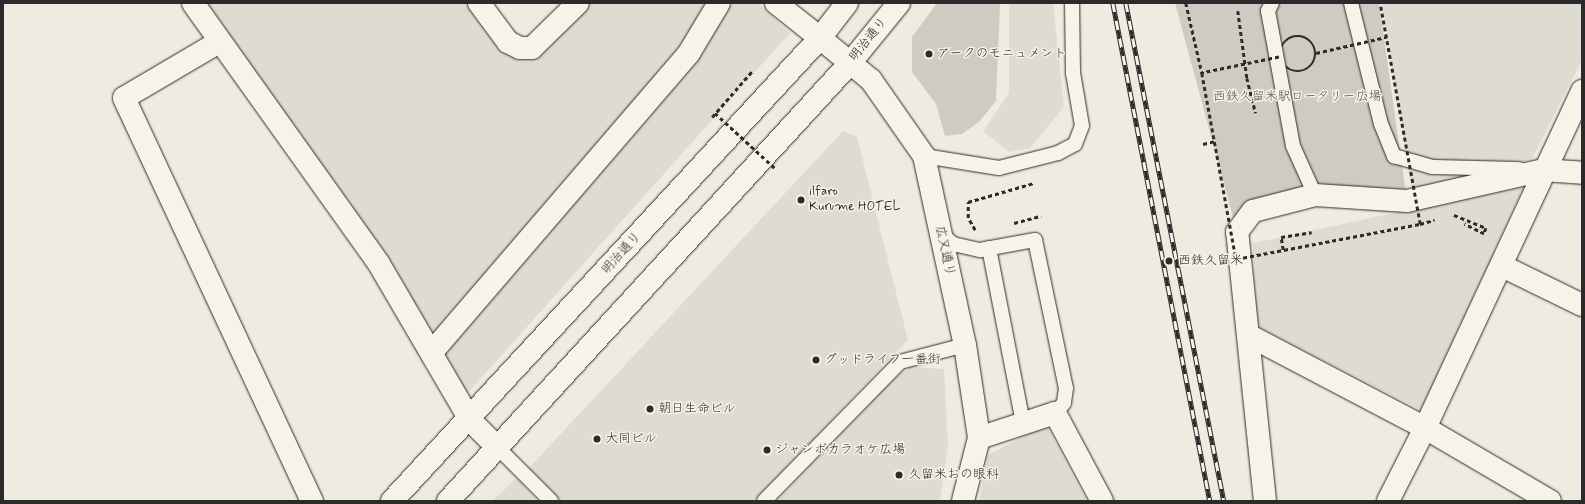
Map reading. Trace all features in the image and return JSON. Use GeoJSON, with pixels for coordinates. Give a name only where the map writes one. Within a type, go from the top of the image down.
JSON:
{"type":"FeatureCollection","features":[{"type":"Feature","properties":{"kind":"main road"},"geometry":{"type":"LineString","coordinates":[[193,3],[219,42],[379,264],[432,352],[470,420],[499,449]]}},
{"type":"Feature","properties":{"kind":"main road"},"geometry":{"type":"LineString","coordinates":[[479,3],[508,42],[520,48],[532,48],[578,3]]}},
{"type":"Feature","properties":{"kind":"main road"},"geometry":{"type":"LineString","coordinates":[[432,352],[689,53],[718,3]]}},
{"type":"Feature","properties":{"kind":"main road","name":"広又通り"},"geometry":{"type":"LineString","coordinates":[[776,3],[851,62],[871,80],[924,156],[965,345],[979,438],[963,501]]}},
{"type":"Feature","properties":{"kind":"main road","name":"明治通り"},"geometry":{"type":"LineString","coordinates":[[392,501],[470,420],[820,38],[847,3]]}},
{"type":"Feature","properties":{"kind":"main road","name":"明治通り"},"geometry":{"type":"LineString","coordinates":[[448,501],[499,449],[851,62],[899,3]]}},
{"type":"Feature","properties":{"kind":"main road"},"geometry":{"type":"LineString","coordinates":[[219,42],[124,98],[312,501]]}},
{"type":"Feature","properties":{"kind":"main road"},"geometry":{"type":"LineString","coordinates":[[1388,501],[1425,428],[1502,266],[1543,170],[1582,91]]}},
{"type":"Feature","properties":{"kind":"main road"},"geometry":{"type":"LineString","coordinates":[[1265,501],[1250,336],[1237,232],[1253,211],[1315,195],[1406,201],[1543,170],[1582,173]]}},
{"type":"Feature","properties":{"kind":"main road"},"geometry":{"type":"LineString","coordinates":[[1502,266],[1582,305]]}},
{"type":"Feature","properties":{"kind":"main road"},"geometry":{"type":"LineString","coordinates":[[1250,336],[1425,428],[1550,501]]}},
{"type":"Feature","properties":{"kind":"main road"},"geometry":{"type":"LineString","coordinates":[[979,438],[1055,413],[1102,501]]}},
{"type":"Feature","properties":{"kind":"lane"},"geometry":{"type":"LineString","coordinates":[[924,156],[999,168],[1058,153],[1075,144],[1082,126],[1073,73],[1072,3]]}},
{"type":"Feature","properties":{"kind":"lane"},"geometry":{"type":"LineString","coordinates":[[1272,3],[1268,11],[1293,146],[1315,195]]}},
{"type":"Feature","properties":{"kind":"lane"},"geometry":{"type":"LineString","coordinates":[[1351,3],[1381,124],[1394,156],[1432,167],[1543,170]]}},
{"type":"Feature","properties":{"kind":"lane"},"geometry":{"type":"LineString","coordinates":[[940,232],[963,248],[989,248],[1035,240],[1066,388],[1064,403],[1055,413]]}},
{"type":"Feature","properties":{"kind":"lane"},"geometry":{"type":"LineString","coordinates":[[989,248],[1023,423]]}},
{"type":"Feature","properties":{"kind":"lane"},"geometry":{"type":"LineString","coordinates":[[764,501],[900,362],[965,345]]}},
{"type":"Feature","properties":{"kind":"lane"},"geometry":{"type":"LineString","coordinates":[[499,449],[551,501]]}},
{"type":"Feature","properties":{"kind":"path"},"geometry":{"type":"LineString","coordinates":[[1186,3],[1202,72],[1236,258],[1420,224],[1441,218]]}},
{"type":"Feature","properties":{"kind":"path"},"geometry":{"type":"LineString","coordinates":[[1380,3],[1420,224]]}},
{"type":"Feature","properties":{"kind":"path"},"geometry":{"type":"LineString","coordinates":[[1238,11],[1244,64],[1256,113]]}},
{"type":"Feature","properties":{"kind":"path"},"geometry":{"type":"LineString","coordinates":[[1296,36],[1312,42],[1316,53],[1308,70],[1296,73],[1285,68],[1279,57],[1281,45],[1296,36]]}},
{"type":"Feature","properties":{"kind":"path"},"geometry":{"type":"LineString","coordinates":[[1316,53],[1386,37]]}},
{"type":"Feature","properties":{"kind":"path"},"geometry":{"type":"LineString","coordinates":[[1202,72],[1279,57]]}},
{"type":"Feature","properties":{"kind":"path"},"geometry":{"type":"LineString","coordinates":[[712,118],[753,70]]}},
{"type":"Feature","properties":{"kind":"path"},"geometry":{"type":"LineString","coordinates":[[715,113],[776,169]]}},
{"type":"Feature","properties":{"kind":"path"},"geometry":{"type":"LineString","coordinates":[[1203,144],[1215,142]]}},
{"type":"Feature","properties":{"kind":"path"},"geometry":{"type":"LineString","coordinates":[[983,230],[976,232],[968,218],[968,202],[1034,183]]}},
{"type":"Feature","properties":{"kind":"path"},"geometry":{"type":"LineString","coordinates":[[1448,216],[1455,214],[1486,228],[1484,234],[1464,224]]}},
{"type":"Feature","properties":{"kind":"path"},"geometry":{"type":"LineString","coordinates":[[1005,225],[1041,216]]}},
{"type":"Feature","properties":{"kind":"path"},"geometry":{"type":"LineString","coordinates":[[1283,250],[1281,237],[1312,232]]}},
{"type":"Feature","properties":{"kind":"shaded area"},"geometry":{"type":"Polygon","coordinates":[[[202,3],[467,3],[500,50],[532,54],[583,3],[712,3],[683,51],[433,342],[202,3]]]}},
{"type":"Feature","properties":{"kind":"shaded area"},"geometry":{"type":"Polygon","coordinates":[[[724,3],[759,3],[790,33],[466,395],[437,351],[724,3]]]}},
{"type":"Feature","properties":{"kind":"shaded area"},"geometry":{"type":"Polygon","coordinates":[[[1009,3],[1053,3],[1064,107],[1030,148],[1009,152],[983,131],[1009,93],[1009,3]]]}},
{"type":"Feature","properties":{"kind":"shaded area"},"geometry":{"type":"Polygon","coordinates":[[[1382,3],[1582,3],[1582,60],[1532,159],[1412,192],[1382,3]]]}},
{"type":"Feature","properties":{"kind":"shaded area"},"geometry":{"type":"Polygon","coordinates":[[[843,131],[857,137],[908,340],[753,501],[561,501],[529,468],[843,131]]]}},
{"type":"Feature","properties":{"kind":"shaded area"},"geometry":{"type":"Polygon","coordinates":[[[1525,185],[1421,410],[1257,327],[1253,243],[1525,185]]]}},
{"type":"Feature","properties":{"kind":"shaded area"},"geometry":{"type":"Polygon","coordinates":[[[911,367],[944,369],[948,446],[940,501],[777,501],[896,377],[911,367]]]}},
{"type":"Feature","properties":{"kind":"shaded area"},"geometry":{"type":"Polygon","coordinates":[[[1046,424],[1087,501],[979,501],[988,455],[1046,424]]]}},
{"type":"Feature","properties":{"kind":"shaded area"},"geometry":{"type":"Polygon","coordinates":[[[516,478],[538,501],[492,501],[498,496],[516,478]]]}},
{"type":"Feature","properties":{"kind":"green space"},"geometry":{"type":"Polygon","coordinates":[[[937,3],[1000,3],[996,101],[979,122],[962,134],[945,136],[936,104],[912,72],[912,37],[937,3]]]}},
{"type":"Feature","properties":{"kind":"green space","name":"西鉄久留米駅ロータリー広場"},"geometry":{"type":"Polygon","coordinates":[[[1175,3],[1379,3],[1407,201],[1315,195],[1253,211],[1237,232],[1175,3]]]}},
{"type":"Feature","properties":{"kind":"railway"},"geometry":{"type":"LineString","coordinates":[[1113,3],[1210,501]]}},
{"type":"Feature","properties":{"kind":"railway"},"geometry":{"type":"LineString","coordinates":[[1126,3],[1224,501]]}},
{"type":"Feature","properties":{"kind":"place","name":"アークのモニュメント"},"geometry":{"type":"Point","coordinates":[929,54]}},
{"type":"Feature","properties":{"kind":"place","name":"ilfaro Kurume HOTEL"},"geometry":{"type":"Point","coordinates":[801,200]}},
{"type":"Feature","properties":{"kind":"place","name":"西鉄久留米"},"geometry":{"type":"Point","coordinates":[1169,261]}},
{"type":"Feature","properties":{"kind":"place","name":"グッドライフ一番街"},"geometry":{"type":"Point","coordinates":[816,360]}},
{"type":"Feature","properties":{"kind":"place","name":"朝日生命ビル"},"geometry":{"type":"Point","coordinates":[650,409]}},
{"type":"Feature","properties":{"kind":"place","name":"大同ビル"},"geometry":{"type":"Point","coordinates":[597,439]}},
{"type":"Feature","properties":{"kind":"place","name":"ジャンボカラオケ広場"},"geometry":{"type":"Point","coordinates":[767,450]}},
{"type":"Feature","properties":{"kind":"place","name":"久留米おの眼科"},"geometry":{"type":"Point","coordinates":[899,475]}}]}
